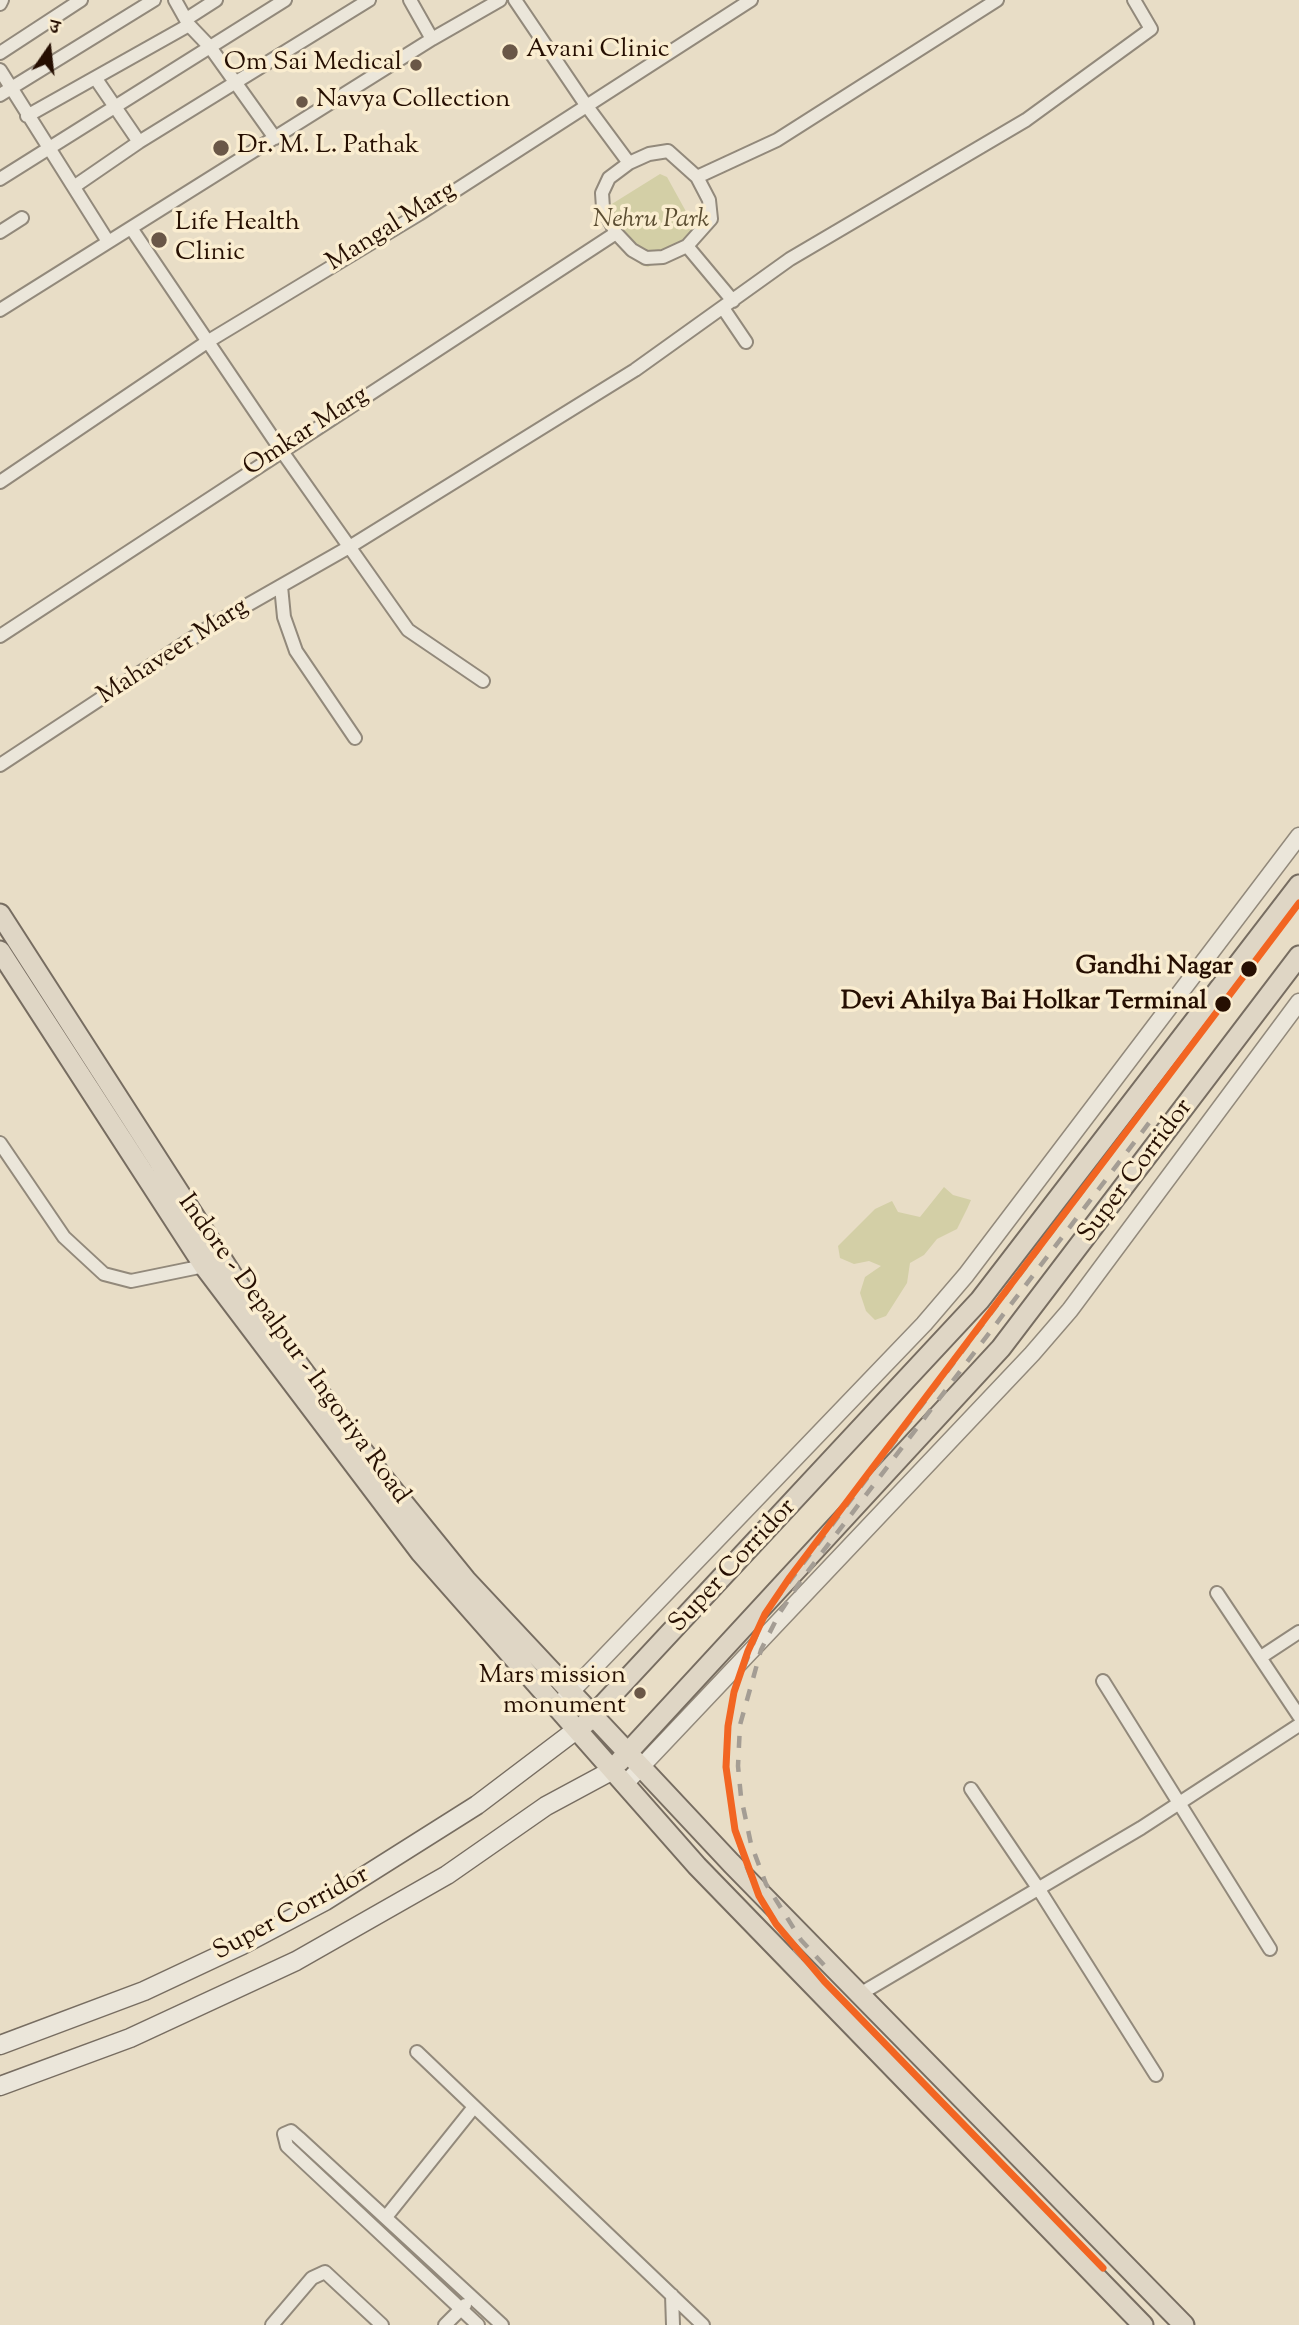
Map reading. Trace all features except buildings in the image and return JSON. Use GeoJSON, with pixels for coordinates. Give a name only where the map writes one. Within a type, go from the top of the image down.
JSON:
{"type":"FeatureCollection","features":[{"type":"Feature","properties":{"kind":"main road","name":"Super Corridor"},"geometry":{"type":"LineString","coordinates":[[0,2045],[144,1990],[242,1945],[325,1901],[477,1805],[594,1717],[980,1300],[1299,885]]}},
{"type":"Feature","properties":{"kind":"main road","name":"Indore - Depalpur - Ingoriya Road"},"geometry":{"type":"LineString","coordinates":[[0,914],[168,1179],[290,1354],[380,1474],[466,1580],[745,1878],[1184,2325]]}},
{"type":"Feature","properties":{"kind":"main road","name":"Indore - Depalpur - Ingoriya Road"},"geometry":{"type":"LineString","coordinates":[[0,951],[204,1266],[421,1553],[617,1778],[740,1910],[1143,2325]]}},
{"type":"Feature","properties":{"kind":"main road","name":"Super Corridor"},"geometry":{"type":"LineString","coordinates":[[0,2086],[130,2038],[296,1961],[436,1882],[547,1806],[617,1778],[1001,1348],[1299,956]]}},
{"type":"Feature","properties":{"kind":"main road"},"geometry":{"type":"LineString","coordinates":[[740,1910],[745,1878]]}},
{"type":"Feature","properties":{"kind":"street"},"geometry":{"type":"LineString","coordinates":[[0,53],[81,0]]}},
{"type":"Feature","properties":{"kind":"street"},"geometry":{"type":"LineString","coordinates":[[5,92],[154,0]]}},
{"type":"Feature","properties":{"kind":"street"},"geometry":{"type":"LineString","coordinates":[[176,0],[188,21],[275,138]]}},
{"type":"Feature","properties":{"kind":"street"},"geometry":{"type":"LineString","coordinates":[[27,116],[96,79],[188,21],[216,0]]}},
{"type":"Feature","properties":{"kind":"street"},"geometry":{"type":"LineString","coordinates":[[0,179],[285,0]]}},
{"type":"Feature","properties":{"kind":"street"},"geometry":{"type":"LineString","coordinates":[[75,186],[139,142],[369,0]]}},
{"type":"Feature","properties":{"kind":"street"},"geometry":{"type":"LineString","coordinates":[[410,0],[432,38]]}},
{"type":"Feature","properties":{"kind":"street"},"geometry":{"type":"LineString","coordinates":[[0,310],[107,240],[131,228],[432,38],[500,0]]}},
{"type":"Feature","properties":{"kind":"street"},"geometry":{"type":"LineString","coordinates":[[515,0],[629,163]]}},
{"type":"Feature","properties":{"kind":"street","name":"Mangal Marg"},"geometry":{"type":"LineString","coordinates":[[0,482],[207,342],[419,214],[751,0]]}},
{"type":"Feature","properties":{"kind":"street"},"geometry":{"type":"LineString","coordinates":[[697,177],[777,140],[997,0]]}},
{"type":"Feature","properties":{"kind":"street","name":"Mahaveer Marg"},"geometry":{"type":"LineString","coordinates":[[0,765],[214,624],[351,546],[635,370],[790,259],[1026,120],[1151,29],[1134,0]]}},
{"type":"Feature","properties":{"kind":"street"},"geometry":{"type":"LineString","coordinates":[[0,70],[5,92],[27,116],[75,186],[107,240]]}},
{"type":"Feature","properties":{"kind":"street"},"geometry":{"type":"LineString","coordinates":[[96,79],[139,142]]}},
{"type":"Feature","properties":{"kind":"street"},"geometry":{"type":"LineString","coordinates":[[668,151],[697,177],[709,200],[711,219],[687,246],[663,257],[646,258],[632,250],[616,233],[603,208],[602,193],[609,178],[629,163],[649,154],[668,151]]}},
{"type":"Feature","properties":{"kind":"street"},"geometry":{"type":"LineString","coordinates":[[0,232],[22,218]]}},
{"type":"Feature","properties":{"kind":"street"},"geometry":{"type":"LineString","coordinates":[[131,228],[281,450],[408,630],[483,681]]}},
{"type":"Feature","properties":{"kind":"street","name":"Omkar Marg"},"geometry":{"type":"LineString","coordinates":[[0,636],[616,233]]}},
{"type":"Feature","properties":{"kind":"street"},"geometry":{"type":"LineString","coordinates":[[687,246],[728,304],[746,342]]}},
{"type":"Feature","properties":{"kind":"street"},"geometry":{"type":"LineString","coordinates":[[281,586],[284,618],[296,650],[355,738]]}},
{"type":"Feature","properties":{"kind":"street"},"geometry":{"type":"LineString","coordinates":[[555,1708],[924,1324],[966,1275],[1299,836]]}},
{"type":"Feature","properties":{"kind":"street"},"geometry":{"type":"LineString","coordinates":[[633,1761],[1032,1354],[1070,1310],[1299,1002]]}},
{"type":"Feature","properties":{"kind":"street"},"geometry":{"type":"LineString","coordinates":[[0,1143],[65,1237],[104,1274],[131,1281],[204,1266]]}},
{"type":"Feature","properties":{"kind":"street"},"geometry":{"type":"LineString","coordinates":[[1217,1593],[1299,1716]]}},
{"type":"Feature","properties":{"kind":"street"},"geometry":{"type":"LineString","coordinates":[[1261,1657],[1299,1632]]}},
{"type":"Feature","properties":{"kind":"street"},"geometry":{"type":"LineString","coordinates":[[1102,1681],[1270,1949]]}},
{"type":"Feature","properties":{"kind":"street"},"geometry":{"type":"LineString","coordinates":[[860,1994],[1178,1805],[1299,1725]]}},
{"type":"Feature","properties":{"kind":"street"},"geometry":{"type":"LineString","coordinates":[[971,1789],[1038,1888],[1156,2075]]}},
{"type":"Feature","properties":{"kind":"street"},"geometry":{"type":"LineString","coordinates":[[417,2052],[703,2325]]}},
{"type":"Feature","properties":{"kind":"street"},"geometry":{"type":"LineString","coordinates":[[386,2217],[474,2107]]}},
{"type":"Feature","properties":{"kind":"street"},"geometry":{"type":"LineString","coordinates":[[478,2325],[287,2146],[284,2134],[291,2131],[502,2325]]}},
{"type":"Feature","properties":{"kind":"street"},"geometry":{"type":"LineString","coordinates":[[272,2325],[312,2278],[325,2272],[382,2325]]}},
{"type":"Feature","properties":{"kind":"street"},"geometry":{"type":"LineString","coordinates":[[672,2295],[673,2325]]}},
{"type":"Feature","properties":{"kind":"street"},"geometry":{"type":"LineString","coordinates":[[445,2325],[472,2297]]}},
{"type":"Feature","properties":{"kind":"green space","name":"Nehru Park"},"geometry":{"type":"Polygon","coordinates":[[[660,174],[667,177],[694,226],[692,242],[648,267],[641,265],[604,217],[607,207],[660,174]]]}},
{"type":"Feature","properties":{"kind":"green space"},"geometry":{"type":"Polygon","coordinates":[[[944,1187],[953,1195],[971,1200],[957,1229],[937,1239],[924,1255],[910,1263],[907,1283],[886,1316],[875,1320],[866,1311],[860,1293],[865,1277],[881,1266],[869,1261],[854,1264],[840,1258],[838,1246],[875,1209],[892,1201],[898,1212],[920,1217],[944,1187]]]}},
{"type":"Feature","properties":{"kind":"railway"},"geometry":{"type":"LineString","coordinates":[[1103,2268],[793,1948],[759,1896],[746,1865],[735,1830],[726,1767],[728,1726],[734,1692],[765,1614],[1142,1112]]}},
{"type":"Feature","properties":{"kind":"railway"},"geometry":{"type":"LineString","coordinates":[[824,1965],[801,1940],[766,1884],[751,1844],[741,1797],[738,1766],[740,1725],[761,1650],[779,1614],[802,1579],[1152,1119]]}},
{"type":"Feature","properties":{"kind":"transit line"},"geometry":{"type":"LineString","coordinates":[[1103,2268],[824,1981],[776,1924],[759,1896],[735,1830],[726,1767],[728,1726],[734,1692],[748,1651],[765,1614],[790,1577],[1299,903]]}},
{"type":"Feature","properties":{"kind":"place","name":"Avani Clinic"},"geometry":{"type":"Point","coordinates":[510,52]}},
{"type":"Feature","properties":{"kind":"place","name":"Om Sai Medical"},"geometry":{"type":"Point","coordinates":[416,65]}},
{"type":"Feature","properties":{"kind":"place","name":"Navya Collection"},"geometry":{"type":"Point","coordinates":[302,102]}},
{"type":"Feature","properties":{"kind":"place","name":"Dr. M. L. Pathak"},"geometry":{"type":"Point","coordinates":[221,148]}},
{"type":"Feature","properties":{"kind":"place","name":"Life Health Clinic"},"geometry":{"type":"Point","coordinates":[159,240]}},
{"type":"Feature","properties":{"kind":"place","name":"Gandhi Nagar"},"geometry":{"type":"Point","coordinates":[1249,969]}},
{"type":"Feature","properties":{"kind":"place","name":"Devi Ahilya Bai Holkar Terminal"},"geometry":{"type":"Point","coordinates":[1223,1004]}},
{"type":"Feature","properties":{"kind":"place","name":"Mars mission monument"},"geometry":{"type":"Point","coordinates":[640,1693]}}]}
